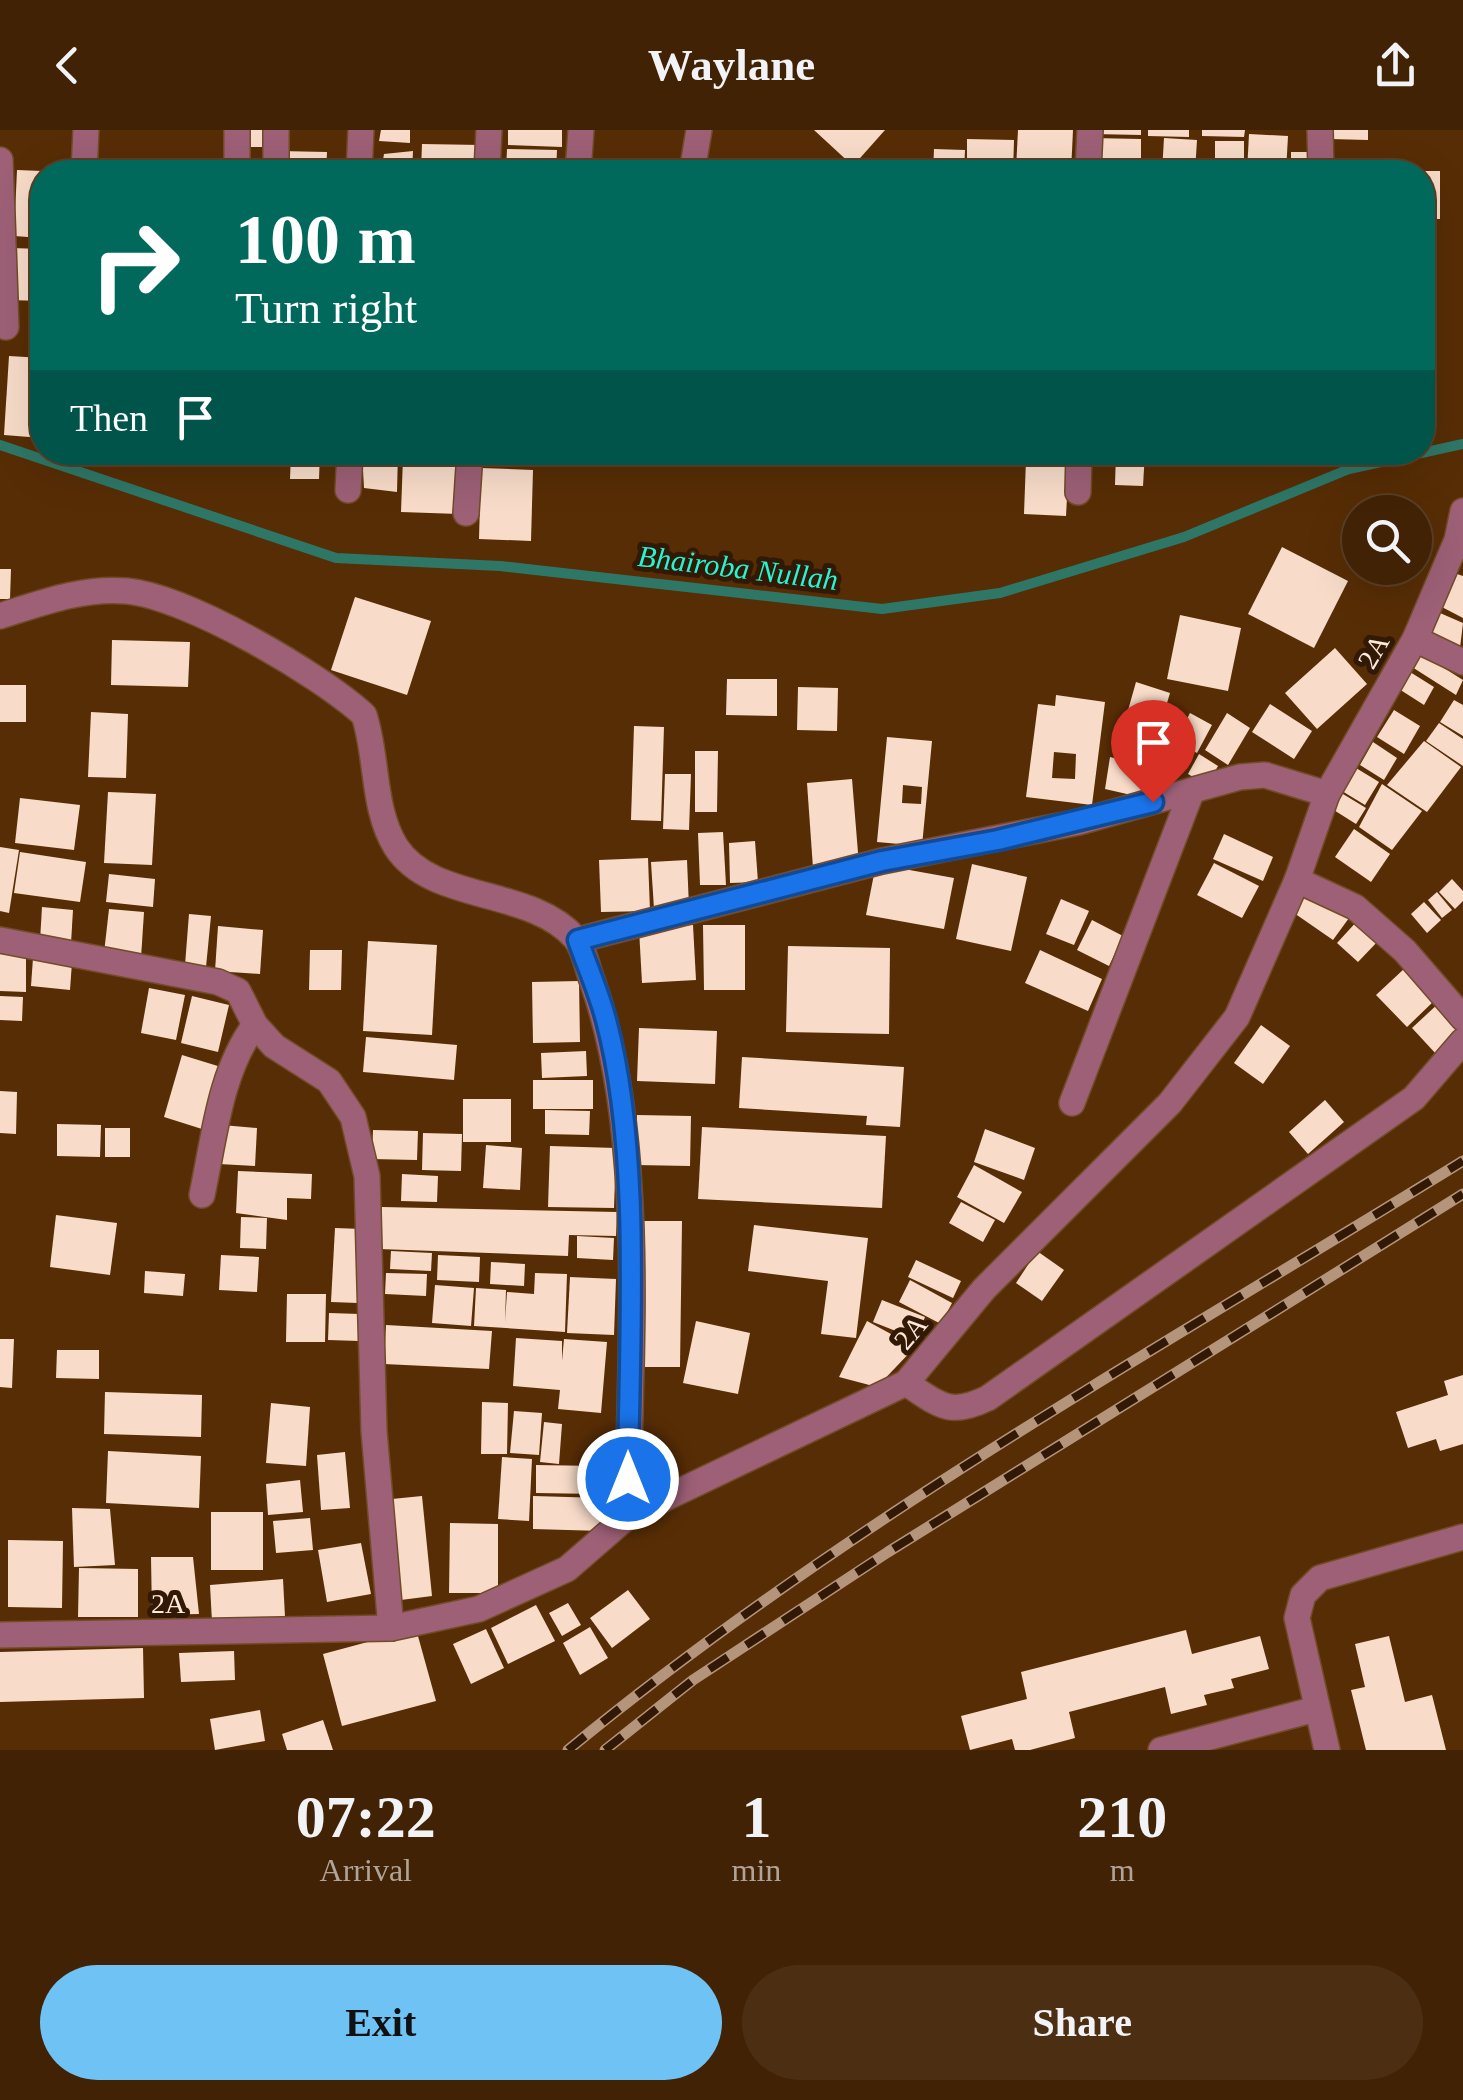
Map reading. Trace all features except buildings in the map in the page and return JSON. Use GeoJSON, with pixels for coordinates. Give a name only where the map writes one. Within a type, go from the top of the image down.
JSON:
{"type":"FeatureCollection","features":[{"type":"Feature","properties":{"kind":"street"},"geometry":{"type":"LineString","coordinates":[[85,160],[86,130]]}},
{"type":"Feature","properties":{"kind":"street"},"geometry":{"type":"LineString","coordinates":[[237,130],[237,160]]}},
{"type":"Feature","properties":{"kind":"street"},"geometry":{"type":"LineString","coordinates":[[276,130],[276,160]]}},
{"type":"Feature","properties":{"kind":"street"},"geometry":{"type":"LineString","coordinates":[[360,160],[361,130]]}},
{"type":"Feature","properties":{"kind":"street"},"geometry":{"type":"LineString","coordinates":[[487,160],[489,130]]}},
{"type":"Feature","properties":{"kind":"street"},"geometry":{"type":"LineString","coordinates":[[579,160],[580,130]]}},
{"type":"Feature","properties":{"kind":"street"},"geometry":{"type":"LineString","coordinates":[[694,160],[698,130]]}},
{"type":"Feature","properties":{"kind":"street"},"geometry":{"type":"LineString","coordinates":[[1089,160],[1090,130]]}},
{"type":"Feature","properties":{"kind":"street"},"geometry":{"type":"LineString","coordinates":[[1320,130],[1320,160]]}},
{"type":"Feature","properties":{"kind":"street"},"geometry":{"type":"LineString","coordinates":[[0,160],[6,327]]}},
{"type":"Feature","properties":{"kind":"street"},"geometry":{"type":"LineString","coordinates":[[348,490],[349,465]]}},
{"type":"Feature","properties":{"kind":"street"},"geometry":{"type":"LineString","coordinates":[[466,513],[469,465]]}},
{"type":"Feature","properties":{"kind":"street"},"geometry":{"type":"LineString","coordinates":[[1078,492],[1079,465]]}},
{"type":"Feature","properties":{"kind":"street","name":"2A"},"geometry":{"type":"LineString","coordinates":[[0,1635],[391,1628],[479,1609],[567,1569],[628,1516],[906,1383],[984,1289],[1170,1103],[1237,1017],[1297,880],[1327,794],[1415,640],[1457,540],[1463,511]]}},
{"type":"Feature","properties":{"kind":"street"},"geometry":{"type":"LineString","coordinates":[[0,616],[71,594],[128,591],[195,611],[306,674],[364,715],[382,810],[396,846],[418,872],[545,913],[578,940],[606,1021],[622,1126],[630,1254],[628,1516]]}},
{"type":"Feature","properties":{"kind":"street"},"geometry":{"type":"LineString","coordinates":[[1415,640],[1463,662]]}},
{"type":"Feature","properties":{"kind":"street"},"geometry":{"type":"LineString","coordinates":[[578,940],[882,861],[998,840],[1191,793],[1240,777],[1265,775],[1327,794]]}},
{"type":"Feature","properties":{"kind":"street"},"geometry":{"type":"LineString","coordinates":[[1072,1102],[1191,793]]}},
{"type":"Feature","properties":{"kind":"street"},"geometry":{"type":"LineString","coordinates":[[1297,880],[1355,907],[1405,951],[1463,1018]]}},
{"type":"Feature","properties":{"kind":"street"},"geometry":{"type":"LineString","coordinates":[[0,940],[218,982],[238,991],[255,1025],[274,1046],[329,1081],[352,1117],[366,1176],[374,1432],[391,1628]]}},
{"type":"Feature","properties":{"kind":"street"},"geometry":{"type":"LineString","coordinates":[[202,1195],[223,1099],[241,1043],[255,1025]]}},
{"type":"Feature","properties":{"kind":"street"},"geometry":{"type":"LineString","coordinates":[[906,1383],[946,1408],[964,1410],[988,1398],[1414,1098],[1463,1041]]}},
{"type":"Feature","properties":{"kind":"street"},"geometry":{"type":"LineString","coordinates":[[1327,1750],[1297,1618],[1303,1595],[1320,1578],[1463,1536]]}},
{"type":"Feature","properties":{"kind":"street"},"geometry":{"type":"LineString","coordinates":[[1160,1750],[1316,1710]]}},
{"type":"Feature","properties":{"kind":"waterway","name":"Bhairoba Nullah"},"geometry":{"type":"LineString","coordinates":[[1435,450],[1463,444]]}},
{"type":"Feature","properties":{"kind":"waterway","name":"Bhairoba Nullah"},"geometry":{"type":"LineString","coordinates":[[0,445],[30,455]]}},
{"type":"Feature","properties":{"kind":"waterway","name":"Bhairoba Nullah"},"geometry":{"type":"LineString","coordinates":[[59,465],[336,558],[500,566],[882,609],[1000,593],[1184,537],[1367,465]]}},
{"type":"Feature","properties":{"kind":"railway"},"geometry":{"type":"LineString","coordinates":[[568,1750],[673,1667],[893,1513],[1005,1440],[1463,1161]]}},
{"type":"Feature","properties":{"kind":"railway"},"geometry":{"type":"LineString","coordinates":[[605,1750],[693,1680],[888,1552],[1463,1194]]}},
{"type":"Feature","properties":{"kind":"route"},"geometry":{"type":"LineString","coordinates":[[628,1479],[630,1254],[622,1126],[606,1021],[578,940],[882,861],[998,840],[1153,802]]}}]}
